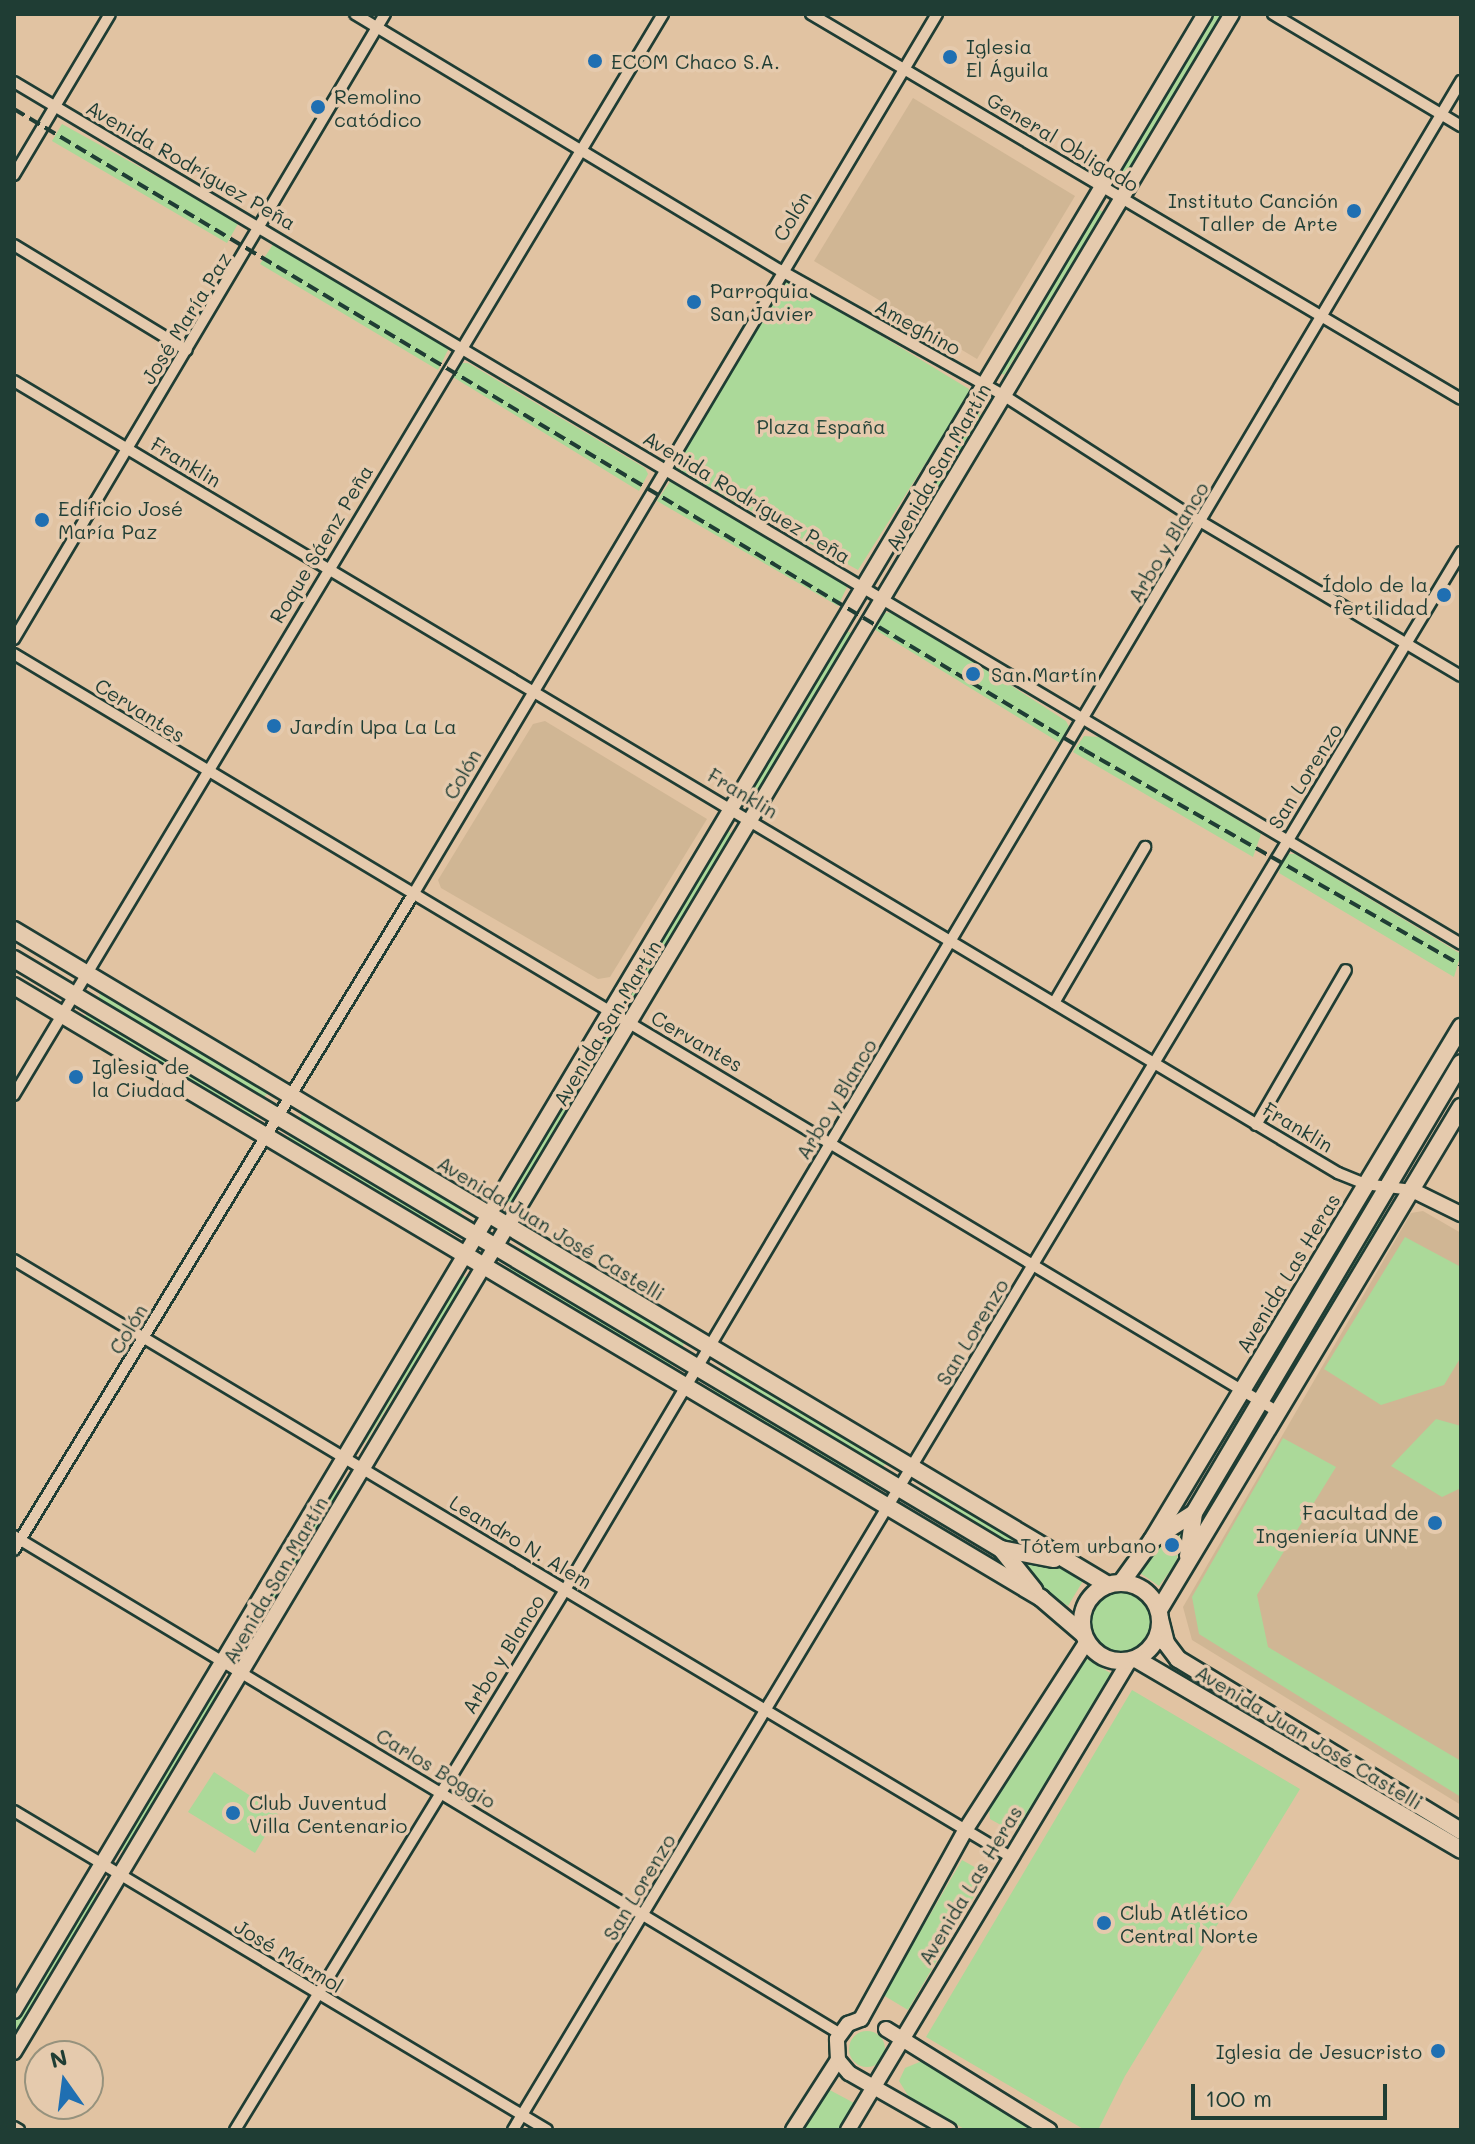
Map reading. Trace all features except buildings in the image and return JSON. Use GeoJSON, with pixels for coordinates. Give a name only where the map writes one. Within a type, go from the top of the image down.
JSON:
{"type":"FeatureCollection","features":[{"type":"Feature","properties":{"kind":"main road","name":"Avenida San Martín"},"geometry":{"type":"LineString","coordinates":[[14,2011],[341,1455],[477,1236],[609,1010],[733,811],[974,407],[982,383],[1205,14]]}},
{"type":"Feature","properties":{"kind":"main road","name":"Avenida San Martín"},"geometry":{"type":"LineString","coordinates":[[14,2052],[244,1674],[363,1468],[1232,14]]}},
{"type":"Feature","properties":{"kind":"main road"},"geometry":{"type":"LineString","coordinates":[[905,522],[923,533]]}},
{"type":"Feature","properties":{"kind":"main road","name":"Avenida Juan José Castelli"},"geometry":{"type":"LineString","coordinates":[[14,930],[489,1216],[710,1344],[1066,1562],[1114,1584]]}},
{"type":"Feature","properties":{"kind":"main road","name":"Avenida Juan José Castelli"},"geometry":{"type":"LineString","coordinates":[[14,959],[699,1365],[1001,1549],[1041,1598],[1084,1638]]}},
{"type":"Feature","properties":{"kind":"main road","name":"Avenida Juan José Castelli"},"geometry":{"type":"LineString","coordinates":[[14,986],[1041,1598]]}},
{"type":"Feature","properties":{"kind":"main road","name":"Avenida Las Heras"},"geometry":{"type":"LineString","coordinates":[[1114,1584],[1152,1540],[1461,1027]]}},
{"type":"Feature","properties":{"kind":"main road","name":"Avenida Las Heras"},"geometry":{"type":"LineString","coordinates":[[1186,1564],[1194,1513],[1461,1063]]}},
{"type":"Feature","properties":{"kind":"main road","name":"Avenida Las Heras"},"geometry":{"type":"LineString","coordinates":[[1160,1614],[1186,1564],[1461,1107]]}},
{"type":"Feature","properties":{"kind":"main road","name":"Franklin"},"geometry":{"type":"LineString","coordinates":[[1412,1190],[1461,1214]]}},
{"type":"Feature","properties":{"kind":"main road","name":"Avenida Las Heras"},"geometry":{"type":"LineString","coordinates":[[1152,1540],[1194,1513]]}},
{"type":"Feature","properties":{"kind":"main road","name":"Avenida Juan José Castelli"},"geometry":{"type":"LineString","coordinates":[[1001,1549],[1066,1562]]}},
{"type":"Feature","properties":{"kind":"main road"},"geometry":{"type":"LineString","coordinates":[[1114,1584],[1144,1590],[1160,1614],[1155,1643],[1132,1660],[1109,1660],[1084,1638],[1085,1604],[1114,1584]]}},
{"type":"Feature","properties":{"kind":"main road","name":"Avenida Juan José Castelli"},"geometry":{"type":"LineString","coordinates":[[1160,1614],[1166,1643],[1178,1659],[1461,1831]]}},
{"type":"Feature","properties":{"kind":"main road","name":"Avenida Las Heras"},"geometry":{"type":"LineString","coordinates":[[793,2130],[837,2046],[861,2019],[966,1829],[1084,1638]]}},
{"type":"Feature","properties":{"kind":"main road","name":"Avenida Juan José Castelli"},"geometry":{"type":"LineString","coordinates":[[1132,1660],[1461,1850]]}},
{"type":"Feature","properties":{"kind":"main road","name":"Avenida Las Heras"},"geometry":{"type":"LineString","coordinates":[[848,2130],[1009,1856],[1132,1660]]}},
{"type":"Feature","properties":{"kind":"main road"},"geometry":{"type":"LineString","coordinates":[[861,2019],[886,2029],[1049,2130]]}},
{"type":"Feature","properties":{"kind":"main road"},"geometry":{"type":"LineString","coordinates":[[886,2029],[893,2054]]}},
{"type":"Feature","properties":{"kind":"main road"},"geometry":{"type":"LineString","coordinates":[[837,2046],[859,2076],[949,2130]]}},
{"type":"Feature","properties":{"kind":"main road"},"geometry":{"type":"LineString","coordinates":[[859,2076],[884,2069]]}},
{"type":"Feature","properties":{"kind":"street"},"geometry":{"type":"LineString","coordinates":[[14,175],[110,14]]}},
{"type":"Feature","properties":{"kind":"street","name":"Ameghino"},"geometry":{"type":"LineString","coordinates":[[355,14],[780,270],[1003,395],[1200,521],[1461,676]]}},
{"type":"Feature","properties":{"kind":"street","name":"José María Paz"},"geometry":{"type":"LineString","coordinates":[[14,639],[262,227],[385,14]]}},
{"type":"Feature","properties":{"kind":"street","name":"Roque Sáenz Peña"},"geometry":{"type":"LineString","coordinates":[[14,1095],[326,570],[663,14]]}},
{"type":"Feature","properties":{"kind":"street","name":"General Obligado"},"geometry":{"type":"LineString","coordinates":[[811,14],[1461,399]]}},
{"type":"Feature","properties":{"kind":"street","name":"Colón"},"geometry":{"type":"LineString","coordinates":[[14,1550],[17,1537],[143,1340],[414,893],[780,270],[937,14]]}},
{"type":"Feature","properties":{"kind":"street"},"geometry":{"type":"LineString","coordinates":[[1273,14],[1461,126]]}},
{"type":"Feature","properties":{"kind":"street","name":"Arbo y Blanco"},"geometry":{"type":"LineString","coordinates":[[235,2130],[438,1790],[565,1590],[1200,521],[1324,318],[1461,81]]}},
{"type":"Feature","properties":{"kind":"street","name":"Avenida Rodríguez Peña"},"geometry":{"type":"LineString","coordinates":[[14,82],[1461,944]]}},
{"type":"Feature","properties":{"kind":"street"},"geometry":{"type":"LineString","coordinates":[[14,245],[187,350]]}},
{"type":"Feature","properties":{"kind":"street","name":"Franklin"},"geometry":{"type":"LineString","coordinates":[[14,381],[326,570],[532,688],[1256,1125],[1365,1184],[1412,1190]]}},
{"type":"Feature","properties":{"kind":"street","name":"San Lorenzo"},"geometry":{"type":"LineString","coordinates":[[513,2130],[1461,552]]}},
{"type":"Feature","properties":{"kind":"street","name":"Cervantes"},"geometry":{"type":"LineString","coordinates":[[14,654],[208,773],[832,1141],[1278,1412]]}},
{"type":"Feature","properties":{"kind":"street"},"geometry":{"type":"LineString","coordinates":[[1054,1003],[1145,847]]}},
{"type":"Feature","properties":{"kind":"street"},"geometry":{"type":"LineString","coordinates":[[1256,1125],[1346,970]]}},
{"type":"Feature","properties":{"kind":"street","name":"Leandro N. Alem"},"geometry":{"type":"LineString","coordinates":[[14,1260],[1009,1856]]}},
{"type":"Feature","properties":{"kind":"street","name":"Carlos Boggio"},"geometry":{"type":"LineString","coordinates":[[17,1537],[644,1913],[837,2046]]}},
{"type":"Feature","properties":{"kind":"street","name":"José Mármol"},"geometry":{"type":"LineString","coordinates":[[14,1811],[547,2130]]}},
{"type":"Feature","properties":{"kind":"shaded area"},"geometry":{"type":"Polygon","coordinates":[[[913,98],[1075,196],[977,359],[814,261],[913,98]]]}},
{"type":"Feature","properties":{"kind":"shaded area"},"geometry":{"type":"Polygon","coordinates":[[[545,721],[707,819],[610,977],[598,979],[441,888],[438,880],[533,724],[545,721]]]}},
{"type":"Feature","properties":{"kind":"shaded area"},"geometry":{"type":"Polygon","coordinates":[[[1423,1211],[1461,1233],[1461,1805],[1192,1640],[1183,1607],[1411,1213],[1423,1211]]]}},
{"type":"Feature","properties":{"kind":"green space"},"geometry":{"type":"Polygon","coordinates":[[[1211,14],[1226,14],[1126,178],[1120,169],[1211,14]]]}},
{"type":"Feature","properties":{"kind":"green space"},"geometry":{"type":"Polygon","coordinates":[[[62,124],[239,222],[227,243],[52,141],[62,124]]]}},
{"type":"Feature","properties":{"kind":"green space"},"geometry":{"type":"Polygon","coordinates":[[[1094,207],[1103,212],[1004,375],[995,370],[1094,207]]]}},
{"type":"Feature","properties":{"kind":"green space"},"geometry":{"type":"Polygon","coordinates":[[[274,243],[445,344],[448,350],[438,370],[260,264],[274,243]]]}},
{"type":"Feature","properties":{"kind":"green space","name":"Plaza España"},"geometry":{"type":"Polygon","coordinates":[[[791,281],[969,389],[968,396],[858,570],[676,469],[673,462],[778,285],[791,281]]]}},
{"type":"Feature","properties":{"kind":"green space"},"geometry":{"type":"Polygon","coordinates":[[[460,363],[468,363],[645,468],[648,474],[639,491],[453,377],[460,363]]]}},
{"type":"Feature","properties":{"kind":"green space"},"geometry":{"type":"Polygon","coordinates":[[[975,411],[986,419],[924,517],[918,515],[915,510],[975,411]]]}},
{"type":"Feature","properties":{"kind":"green space"},"geometry":{"type":"Polygon","coordinates":[[[671,480],[845,579],[848,585],[838,606],[657,501],[671,480]]]}},
{"type":"Feature","properties":{"kind":"green space"},"geometry":{"type":"Polygon","coordinates":[[[897,612],[1066,721],[1069,727],[1060,743],[874,629],[883,613],[897,612]]]}},
{"type":"Feature","properties":{"kind":"green space"},"geometry":{"type":"Polygon","coordinates":[[[845,630],[853,634],[757,799],[748,794],[845,630]]]}},
{"type":"Feature","properties":{"kind":"green space"},"geometry":{"type":"Polygon","coordinates":[[[1084,736],[1099,737],[1261,834],[1253,857],[1073,752],[1084,736]]]}},
{"type":"Feature","properties":{"kind":"green space"},"geometry":{"type":"Polygon","coordinates":[[[728,830],[733,836],[637,1001],[627,1000],[728,830]]]}},
{"type":"Feature","properties":{"kind":"green space"},"geometry":{"type":"Polygon","coordinates":[[[1284,854],[1295,854],[1461,954],[1454,977],[1279,873],[1284,854]]]}},
{"type":"Feature","properties":{"kind":"green space"},"geometry":{"type":"Polygon","coordinates":[[[100,990],[270,1091],[264,1097],[99,999],[100,990]]]}},
{"type":"Feature","properties":{"kind":"green space"},"geometry":{"type":"Polygon","coordinates":[[[89,1010],[254,1111],[254,1118],[84,1018],[89,1010]]]}},
{"type":"Feature","properties":{"kind":"green space"},"geometry":{"type":"Polygon","coordinates":[[[605,1033],[614,1038],[513,1204],[508,1201],[605,1033]]]}},
{"type":"Feature","properties":{"kind":"green space"},"geometry":{"type":"Polygon","coordinates":[[[304,1111],[464,1206],[461,1214],[299,1120],[304,1111]]]}},
{"type":"Feature","properties":{"kind":"green space"},"geometry":{"type":"Polygon","coordinates":[[[292,1131],[451,1228],[449,1235],[286,1140],[292,1131]]]}},
{"type":"Feature","properties":{"kind":"green space"},"geometry":{"type":"Polygon","coordinates":[[[1357,1207],[1365,1212],[1269,1378],[1262,1374],[1357,1207]]]}},
{"type":"Feature","properties":{"kind":"green space"},"geometry":{"type":"Polygon","coordinates":[[[1378,1215],[1385,1219],[1285,1386],[1277,1383],[1378,1215]]]}},
{"type":"Feature","properties":{"kind":"green space"},"geometry":{"type":"Polygon","coordinates":[[[1405,1237],[1461,1267],[1461,1357],[1444,1385],[1381,1405],[1324,1369],[1405,1237]]]}},
{"type":"Feature","properties":{"kind":"green space"},"geometry":{"type":"Polygon","coordinates":[[[527,1244],[684,1337],[683,1347],[523,1254],[527,1244]]]}},
{"type":"Feature","properties":{"kind":"green space"},"geometry":{"type":"Polygon","coordinates":[[[510,1266],[673,1362],[670,1367],[508,1274],[510,1266]]]}},
{"type":"Feature","properties":{"kind":"green space"},"geometry":{"type":"Polygon","coordinates":[[[458,1273],[467,1278],[365,1443],[361,1441],[458,1273]]]}},
{"type":"Feature","properties":{"kind":"green space"},"geometry":{"type":"Polygon","coordinates":[[[727,1366],[888,1462],[882,1467],[725,1374],[727,1366]]]}},
{"type":"Feature","properties":{"kind":"green space"},"geometry":{"type":"Polygon","coordinates":[[[712,1387],[872,1479],[871,1487],[713,1397],[712,1387]]]}},
{"type":"Feature","properties":{"kind":"green space"},"geometry":{"type":"Polygon","coordinates":[[[1436,1419],[1461,1426],[1461,1488],[1442,1497],[1391,1466],[1436,1419]]]}},
{"type":"Feature","properties":{"kind":"green space"},"geometry":{"type":"Polygon","coordinates":[[[1283,1438],[1336,1467],[1257,1595],[1268,1647],[1461,1761],[1461,1797],[1199,1634],[1192,1597],[1283,1438]]]}},
{"type":"Feature","properties":{"kind":"green space"},"geometry":{"type":"Polygon","coordinates":[[[932,1486],[1035,1549],[1004,1544],[926,1495],[932,1486]]]}},
{"type":"Feature","properties":{"kind":"green space"},"geometry":{"type":"Polygon","coordinates":[[[334,1488],[342,1493],[247,1654],[240,1649],[334,1488]]]}},
{"type":"Feature","properties":{"kind":"green space"},"geometry":{"type":"Polygon","coordinates":[[[1185,1522],[1176,1563],[1159,1586],[1140,1573],[1157,1544],[1185,1522]]]}},
{"type":"Feature","properties":{"kind":"green space"},"geometry":{"type":"Polygon","coordinates":[[[1015,1556],[1057,1564],[1083,1581],[1068,1606],[1042,1589],[1015,1556]]]}},
{"type":"Feature","properties":{"kind":"green space"},"geometry":{"type":"Polygon","coordinates":[[[1121,1588],[1140,1594],[1150,1604],[1156,1623],[1150,1642],[1140,1652],[1121,1658],[1102,1652],[1092,1642],[1086,1623],[1092,1604],[1102,1594],[1121,1588]]]}},
{"type":"Feature","properties":{"kind":"green space"},"geometry":{"type":"Polygon","coordinates":[[[1082,1656],[1112,1674],[1022,1825],[1008,1829],[990,1819],[989,1808],[1082,1656]]]}},
{"type":"Feature","properties":{"kind":"green space"},"geometry":{"type":"Polygon","coordinates":[[[214,1688],[223,1693],[130,1855],[120,1849],[214,1688]]]}},
{"type":"Feature","properties":{"kind":"green space","name":"Club Atlético Central Norte"},"geometry":{"type":"Polygon","coordinates":[[[1132,1690],[1300,1789],[1125,2076],[1098,2130],[1085,2130],[926,2037],[1132,1690]]]}},
{"type":"Feature","properties":{"kind":"green space","name":"Club Juventud Villa Centenario"},"geometry":{"type":"Polygon","coordinates":[[[214,1772],[278,1814],[255,1853],[188,1812],[214,1772]]]}},
{"type":"Feature","properties":{"kind":"green space"},"geometry":{"type":"Polygon","coordinates":[[[962,1860],[987,1874],[908,2010],[883,1995],[962,1860]]]}},
{"type":"Feature","properties":{"kind":"green space"},"geometry":{"type":"Polygon","coordinates":[[[92,1891],[101,1896],[14,2040],[14,2022],[92,1891]]]}},
{"type":"Feature","properties":{"kind":"green space"},"geometry":{"type":"Polygon","coordinates":[[[867,2031],[880,2036],[885,2049],[880,2062],[867,2067],[854,2062],[849,2049],[854,2036],[867,2031]]]}},
{"type":"Feature","properties":{"kind":"green space"},"geometry":{"type":"Polygon","coordinates":[[[922,2061],[1035,2130],[966,2130],[909,2097],[899,2081],[905,2068],[922,2061]]]}},
{"type":"Feature","properties":{"kind":"green space"},"geometry":{"type":"Polygon","coordinates":[[[826,2088],[854,2103],[838,2130],[801,2130],[826,2088]]]}},
{"type":"Feature","properties":{"kind":"railway"},"geometry":{"type":"LineString","coordinates":[[14,109],[1084,750],[1461,965]]}},
{"type":"Feature","properties":{"kind":"place","name":"Iglesia El Águila"},"geometry":{"type":"Point","coordinates":[950,57]}},
{"type":"Feature","properties":{"kind":"place","name":"ECOM Chaco S.A."},"geometry":{"type":"Point","coordinates":[595,61]}},
{"type":"Feature","properties":{"kind":"place","name":"Remolino catódico"},"geometry":{"type":"Point","coordinates":[318,107]}},
{"type":"Feature","properties":{"kind":"place","name":"Instituto Canción Taller de Arte"},"geometry":{"type":"Point","coordinates":[1354,211]}},
{"type":"Feature","properties":{"kind":"place","name":"Parroquia San Javier"},"geometry":{"type":"Point","coordinates":[694,302]}},
{"type":"Feature","properties":{"kind":"place","name":"Edificio José María Paz"},"geometry":{"type":"Point","coordinates":[42,520]}},
{"type":"Feature","properties":{"kind":"place","name":"Ídolo de la fertilidad"},"geometry":{"type":"Point","coordinates":[1444,595]}},
{"type":"Feature","properties":{"kind":"place","name":"San Martín"},"geometry":{"type":"Point","coordinates":[973,674]}},
{"type":"Feature","properties":{"kind":"place","name":"Jardín Upa La La"},"geometry":{"type":"Point","coordinates":[274,726]}},
{"type":"Feature","properties":{"kind":"place","name":"Iglesia de la Ciudad"},"geometry":{"type":"Point","coordinates":[76,1077]}},
{"type":"Feature","properties":{"kind":"place","name":"Facultad de Ingeniería UNNE"},"geometry":{"type":"Point","coordinates":[1435,1523]}},
{"type":"Feature","properties":{"kind":"place","name":"Tótem urbano"},"geometry":{"type":"Point","coordinates":[1172,1545]}},
{"type":"Feature","properties":{"kind":"place","name":"Club Juventud Villa Centenario"},"geometry":{"type":"Point","coordinates":[233,1813]}},
{"type":"Feature","properties":{"kind":"place","name":"Club Atlético Central Norte"},"geometry":{"type":"Point","coordinates":[1104,1923]}},
{"type":"Feature","properties":{"kind":"place","name":"Iglesia de Jesucristo"},"geometry":{"type":"Point","coordinates":[1438,2051]}}]}
